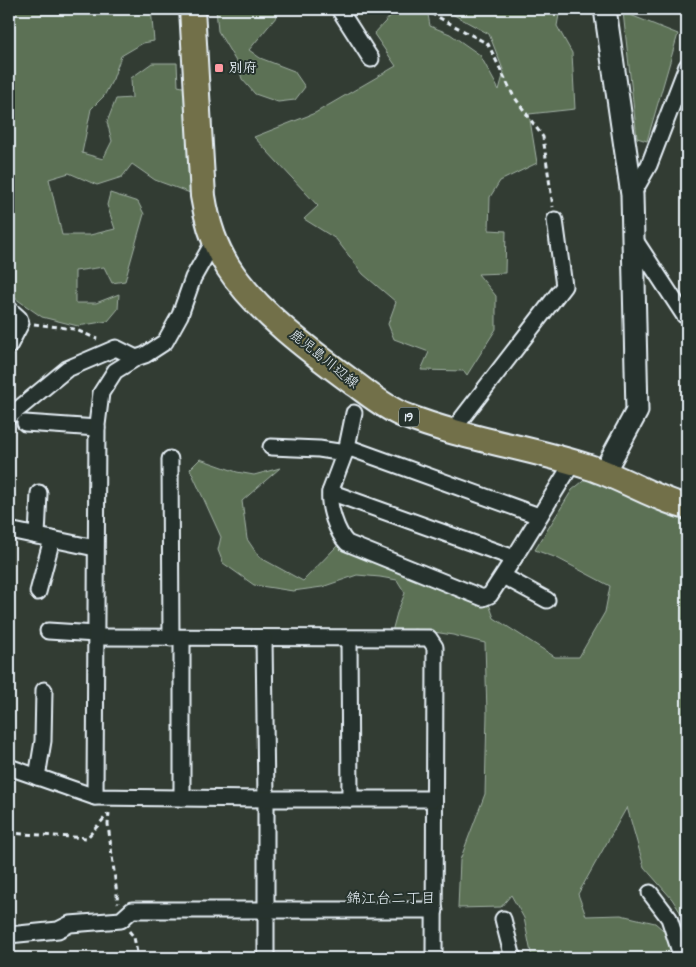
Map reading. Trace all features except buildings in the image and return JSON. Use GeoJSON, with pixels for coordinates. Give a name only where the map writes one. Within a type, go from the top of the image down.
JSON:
{"type":"FeatureCollection","features":[{"type":"Feature","properties":{"kind":"main road","name":"鹿児島川辺線"},"geometry":{"type":"LineString","coordinates":[[192,9],[203,196],[209,227],[214,241],[233,274],[256,301],[327,363],[392,410],[411,418],[452,430],[604,472],[687,507]]}},
{"type":"Feature","properties":{"kind":"street"},"geometry":{"type":"LineString","coordinates":[[339,9],[371,58]]}},
{"type":"Feature","properties":{"kind":"street"},"geometry":{"type":"LineString","coordinates":[[604,472],[638,411],[632,195],[605,9]]}},
{"type":"Feature","properties":{"kind":"street"},"geometry":{"type":"LineString","coordinates":[[632,195],[649,165],[687,66]]}},
{"type":"Feature","properties":{"kind":"street"},"geometry":{"type":"LineString","coordinates":[[452,430],[564,286],[555,220]]}},
{"type":"Feature","properties":{"kind":"street"},"geometry":{"type":"LineString","coordinates":[[633,236],[686,314]]}},
{"type":"Feature","properties":{"kind":"street"},"geometry":{"type":"LineString","coordinates":[[95,796],[96,428],[101,393],[115,372],[136,358],[145,356],[165,342],[180,316],[193,278],[214,241]]}},
{"type":"Feature","properties":{"kind":"street"},"geometry":{"type":"LineString","coordinates":[[9,309],[19,318],[21,323],[9,346]]}},
{"type":"Feature","properties":{"kind":"street"},"geometry":{"type":"LineString","coordinates":[[9,415],[67,369],[116,348],[136,358]]}},
{"type":"Feature","properties":{"kind":"street"},"geometry":{"type":"LineString","coordinates":[[354,413],[346,450],[330,492],[329,503],[342,538],[347,544],[483,598],[490,595],[503,576],[573,462]]}},
{"type":"Feature","properties":{"kind":"street"},"geometry":{"type":"LineString","coordinates":[[25,423],[96,428]]}},
{"type":"Feature","properties":{"kind":"street"},"geometry":{"type":"LineString","coordinates":[[271,447],[346,450],[539,516]]}},
{"type":"Feature","properties":{"kind":"street"},"geometry":{"type":"LineString","coordinates":[[170,459],[182,798]]}},
{"type":"Feature","properties":{"kind":"street"},"geometry":{"type":"LineString","coordinates":[[330,492],[514,558]]}},
{"type":"Feature","properties":{"kind":"street"},"geometry":{"type":"LineString","coordinates":[[38,592],[44,538],[39,493]]}},
{"type":"Feature","properties":{"kind":"street"},"geometry":{"type":"LineString","coordinates":[[9,530],[95,548]]}},
{"type":"Feature","properties":{"kind":"street"},"geometry":{"type":"LineString","coordinates":[[503,576],[547,600]]}},
{"type":"Feature","properties":{"kind":"street"},"geometry":{"type":"LineString","coordinates":[[48,630],[96,635],[177,638],[428,638],[435,647],[434,958]]}},
{"type":"Feature","properties":{"kind":"street"},"geometry":{"type":"LineString","coordinates":[[264,638],[266,958]]}},
{"type":"Feature","properties":{"kind":"street"},"geometry":{"type":"LineString","coordinates":[[350,639],[350,799]]}},
{"type":"Feature","properties":{"kind":"street"},"geometry":{"type":"LineString","coordinates":[[37,777],[43,741],[44,690]]}},
{"type":"Feature","properties":{"kind":"street"},"geometry":{"type":"LineString","coordinates":[[9,767],[95,796],[434,799]]}},
{"type":"Feature","properties":{"kind":"street"},"geometry":{"type":"LineString","coordinates":[[650,893],[669,918],[682,958]]}},
{"type":"Feature","properties":{"kind":"street"},"geometry":{"type":"LineString","coordinates":[[9,935],[58,930],[70,924],[121,920],[132,910],[435,910]]}},
{"type":"Feature","properties":{"kind":"street"},"geometry":{"type":"LineString","coordinates":[[503,919],[513,958]]}},
{"type":"Feature","properties":{"kind":"path"},"geometry":{"type":"LineString","coordinates":[[422,9],[488,44],[513,95],[543,137],[555,220]]}},
{"type":"Feature","properties":{"kind":"path"},"geometry":{"type":"LineString","coordinates":[[21,323],[48,324],[74,328],[116,348]]}},
{"type":"Feature","properties":{"kind":"path"},"geometry":{"type":"LineString","coordinates":[[9,833],[87,838],[109,813],[108,824],[121,920],[134,937],[138,958]]}},
{"type":"Feature","properties":{"kind":"green space"},"geometry":{"type":"Polygon","coordinates":[[[9,9],[151,9],[154,41],[143,43],[121,56],[113,79],[104,96],[91,109],[82,153],[103,159],[112,141],[107,122],[116,99],[132,98],[131,78],[152,63],[177,63],[178,86],[187,88],[193,194],[155,180],[132,164],[122,177],[97,185],[69,173],[49,179],[62,235],[90,235],[115,229],[107,205],[110,193],[138,202],[144,214],[125,281],[112,283],[104,267],[75,271],[75,303],[96,303],[119,294],[118,309],[108,321],[78,326],[42,317],[9,294],[9,9]]]}},
{"type":"Feature","properties":{"kind":"green space"},"geometry":{"type":"Polygon","coordinates":[[[216,9],[276,9],[277,16],[249,50],[260,58],[294,71],[305,87],[295,100],[278,102],[255,94],[242,79],[238,65],[218,31],[216,9]]]}},
{"type":"Feature","properties":{"kind":"green space"},"geometry":{"type":"Polygon","coordinates":[[[391,9],[427,9],[430,26],[450,34],[480,55],[499,90],[504,72],[489,34],[443,9],[560,9],[557,26],[572,53],[575,109],[529,114],[537,163],[500,181],[490,197],[489,230],[506,231],[505,273],[478,274],[496,296],[496,329],[467,375],[464,371],[421,370],[429,352],[394,339],[388,324],[396,302],[363,274],[336,239],[304,219],[318,206],[254,137],[315,113],[396,66],[374,34],[394,12],[391,9]]]}},
{"type":"Feature","properties":{"kind":"green space"},"geometry":{"type":"Polygon","coordinates":[[[623,12],[678,34],[647,141],[637,138],[623,12]]]}},
{"type":"Feature","properties":{"kind":"green space"},"geometry":{"type":"Polygon","coordinates":[[[200,459],[237,472],[254,475],[280,468],[242,501],[247,539],[259,557],[303,581],[338,545],[402,573],[488,601],[494,618],[555,657],[579,657],[605,612],[610,586],[557,558],[535,550],[572,490],[587,478],[615,487],[666,513],[687,514],[687,923],[672,899],[644,867],[627,807],[578,894],[586,916],[621,915],[655,923],[677,942],[679,958],[532,958],[524,918],[511,895],[501,907],[458,908],[460,860],[485,794],[487,714],[485,643],[453,635],[414,629],[390,639],[405,593],[397,580],[357,575],[322,587],[293,591],[254,585],[223,563],[218,550],[221,537],[190,469],[200,459]]]}},
{"type":"Feature","properties":{"kind":"place","name":"別府"},"geometry":{"type":"Point","coordinates":[219,68]}},
{"type":"Feature","properties":{"kind":"district","name":"錦江台二丁目"},"geometry":{"type":"Point","coordinates":[391,898]}}]}
